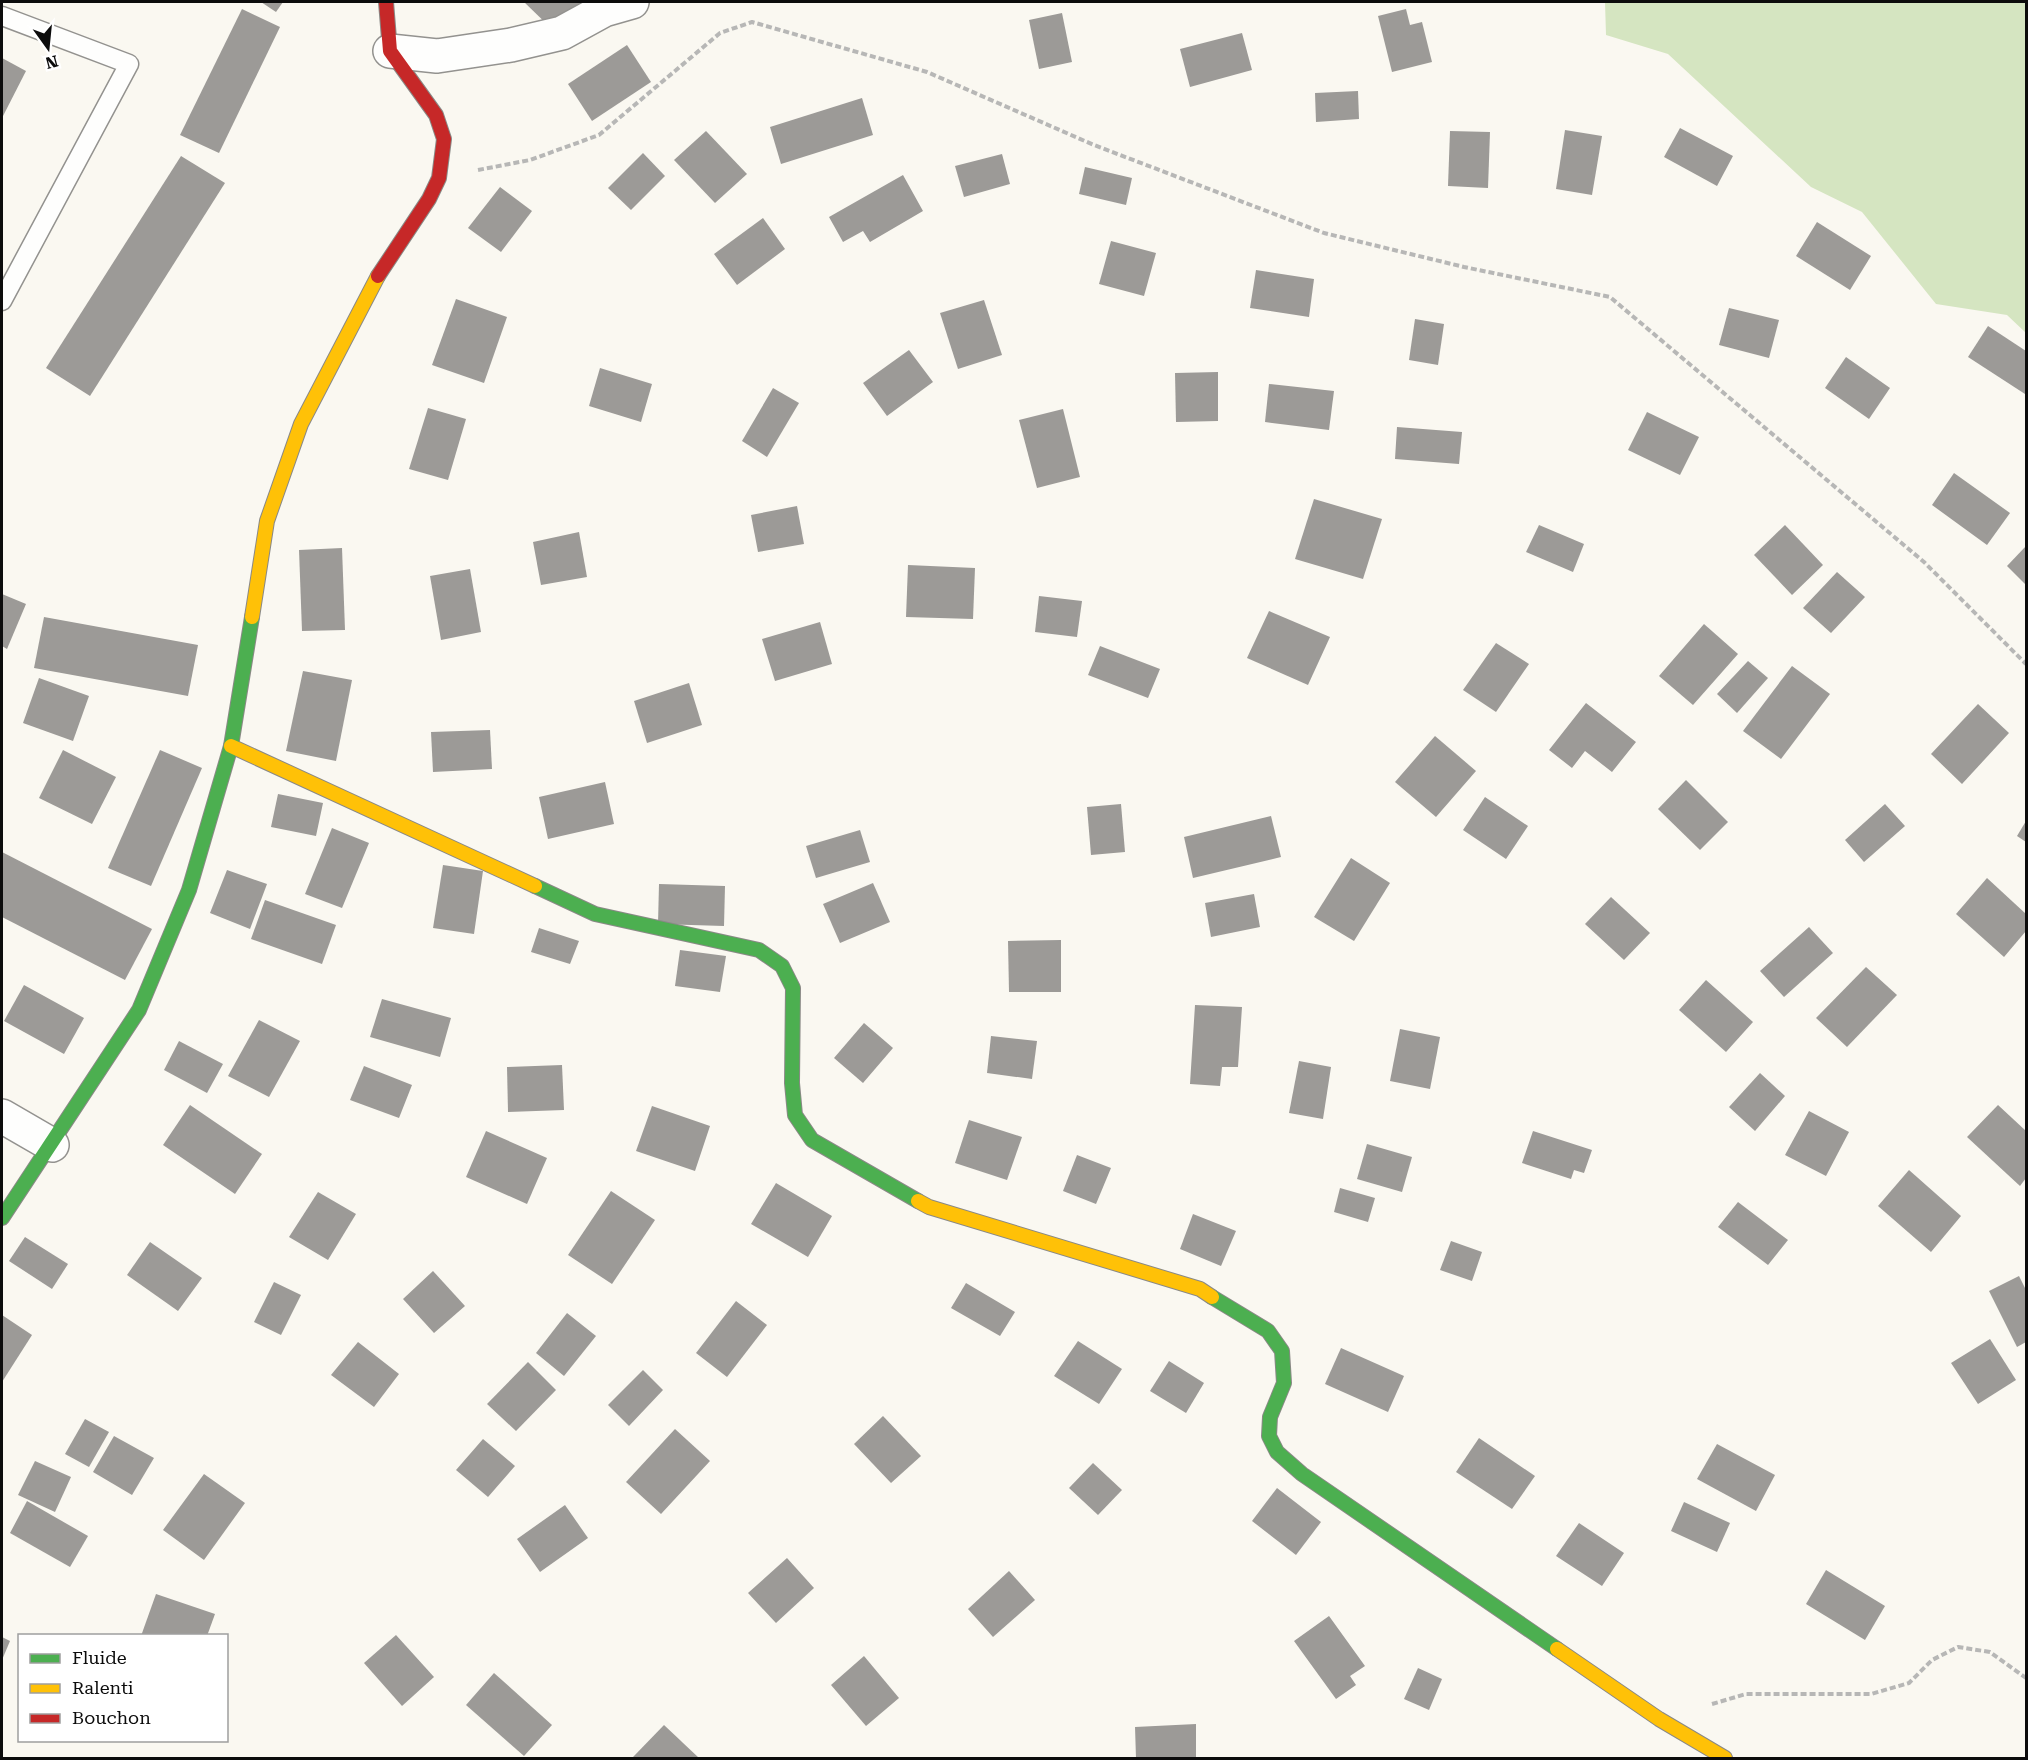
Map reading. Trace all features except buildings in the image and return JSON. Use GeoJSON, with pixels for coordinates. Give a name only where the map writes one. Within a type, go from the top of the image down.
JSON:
{"type":"FeatureCollection","features":[{"type":"Feature","properties":{"kind":"street"},"geometry":{"type":"LineString","coordinates":[[2,1218],[139,1010],[189,890],[231,747],[267,521],[301,424],[380,271],[429,199],[439,178],[444,139],[436,115],[390,51],[386,2]]}},
{"type":"Feature","properties":{"kind":"street"},"geometry":{"type":"LineString","coordinates":[[390,51],[437,56],[511,45],[562,33],[604,10],[632,2]]}},
{"type":"Feature","properties":{"kind":"street"},"geometry":{"type":"LineString","coordinates":[[231,747],[595,914],[759,950],[782,966],[793,988],[792,1083],[795,1115],[812,1140],[929,1207],[1200,1289],[1268,1331],[1282,1351],[1284,1383],[1270,1417],[1269,1436],[1277,1452],[1302,1474],[1659,1719],[1725,1758]]}},
{"type":"Feature","properties":{"kind":"street"},"geometry":{"type":"LineString","coordinates":[[2,1116],[52,1145]]}},
{"type":"Feature","properties":{"kind":"lane"},"geometry":{"type":"LineString","coordinates":[[2,16],[129,64],[2,301]]}},
{"type":"Feature","properties":{"kind":"path"},"geometry":{"type":"LineString","coordinates":[[439,178],[530,160],[599,135],[720,33],[752,22],[927,72],[1094,145],[1324,233],[1464,267],[1610,297],[1924,562],[2026,664]]}},
{"type":"Feature","properties":{"kind":"path"},"geometry":{"type":"LineString","coordinates":[[1659,1719],[1746,1694],[1871,1694],[1909,1683],[1932,1660],[1958,1647],[1990,1652],[2026,1678]]}},
{"type":"Feature","properties":{"kind":"green space"},"geometry":{"type":"Polygon","coordinates":[[[1605,2],[2026,2],[2026,333],[2007,315],[1936,304],[1862,212],[1811,187],[1668,54],[1606,35],[1605,2]]]}},
{"type":"Feature","properties":{"kind":"traffic: fast"},"geometry":{"type":"LineString","coordinates":[[2,1218],[139,1010],[189,890],[231,746],[252,617]]}},
{"type":"Feature","properties":{"kind":"traffic: fast"},"geometry":{"type":"LineString","coordinates":[[535,886],[595,914],[759,950],[782,966],[793,988],[792,1083],[795,1115],[812,1140],[918,1201]]}},
{"type":"Feature","properties":{"kind":"traffic: fast"},"geometry":{"type":"LineString","coordinates":[[1212,1297],[1268,1331],[1282,1351],[1284,1383],[1270,1417],[1269,1436],[1277,1452],[1302,1474],[1557,1649]]}},
{"type":"Feature","properties":{"kind":"traffic: slow"},"geometry":{"type":"LineString","coordinates":[[252,617],[267,521],[301,424],[378,276]]}},
{"type":"Feature","properties":{"kind":"traffic: slow"},"geometry":{"type":"LineString","coordinates":[[231,746],[535,886]]}},
{"type":"Feature","properties":{"kind":"traffic: slow"},"geometry":{"type":"LineString","coordinates":[[918,1201],[929,1207],[1200,1289],[1212,1297]]}},
{"type":"Feature","properties":{"kind":"traffic: slow"},"geometry":{"type":"LineString","coordinates":[[1557,1649],[1659,1719],[1725,1758]]}},
{"type":"Feature","properties":{"kind":"traffic: jam"},"geometry":{"type":"LineString","coordinates":[[378,276],[429,199],[439,178],[444,139],[436,115],[390,51],[386,2]]}}]}
